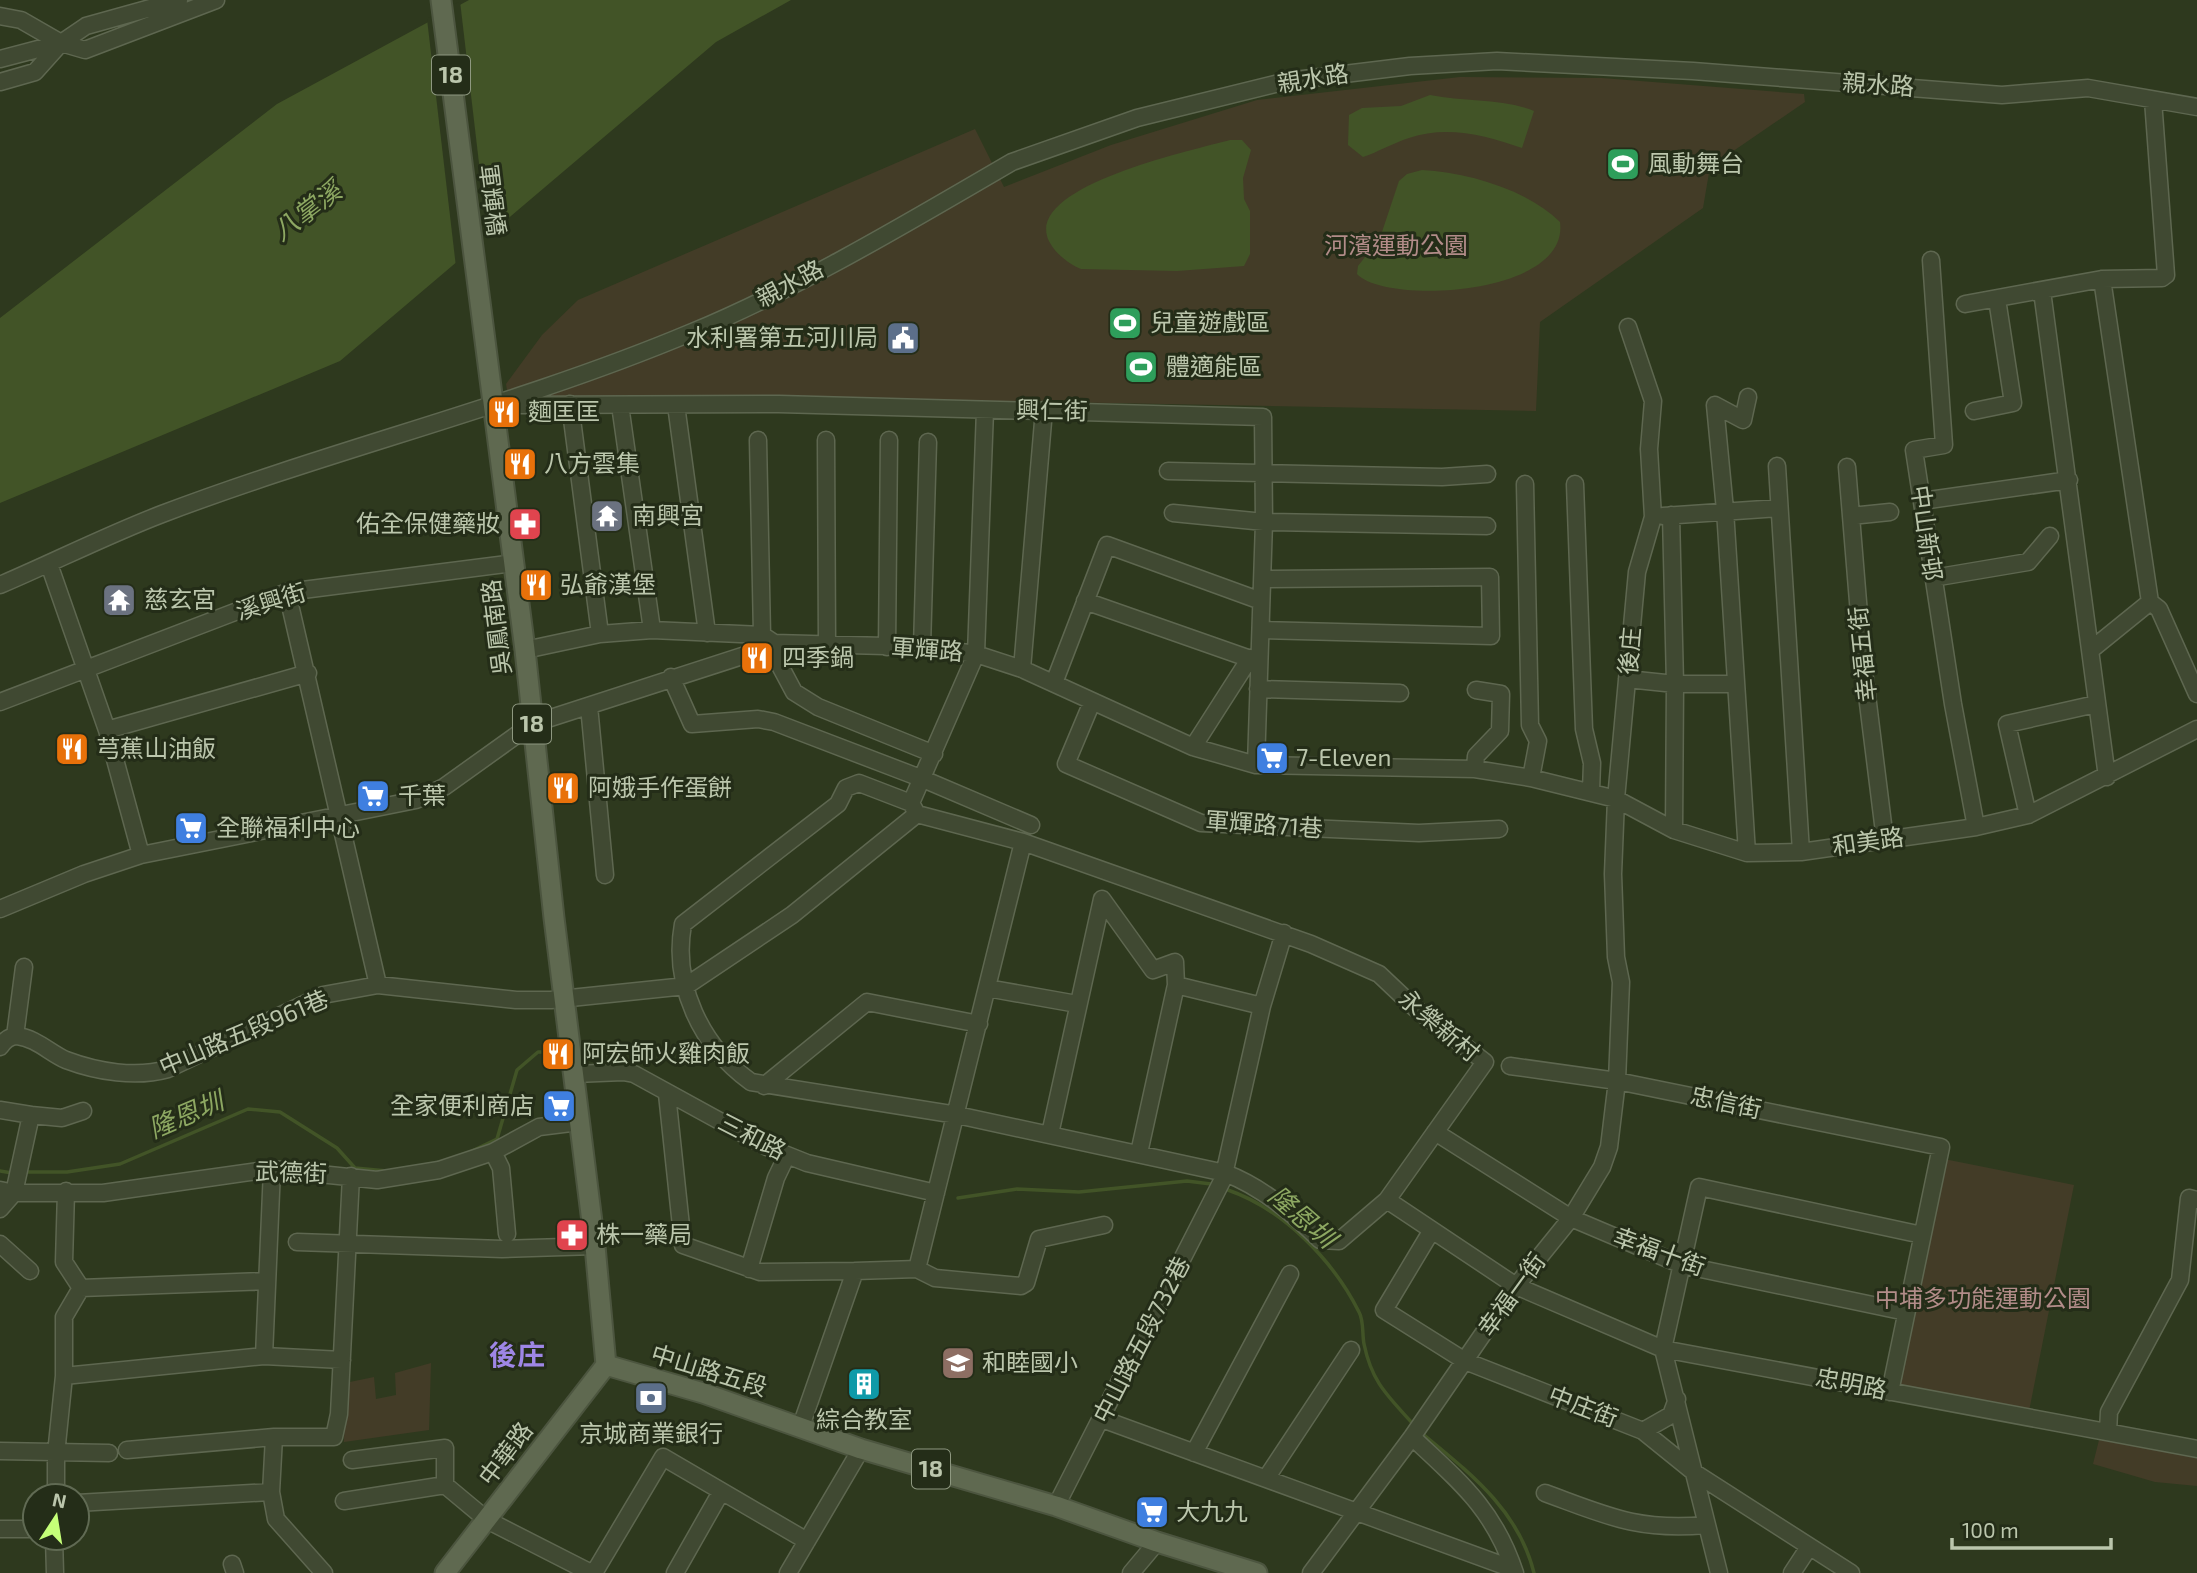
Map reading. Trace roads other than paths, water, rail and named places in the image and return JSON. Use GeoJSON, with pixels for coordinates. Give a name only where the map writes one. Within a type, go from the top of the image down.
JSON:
{"type":"FeatureCollection","features":[{"type":"Feature","properties":{"kind":"main road","name":"軍輝橋"},"geometry":{"type":"LineString","coordinates":[[441,0],[493,406]]}},
{"type":"Feature","properties":{"kind":"main road","name":"吳鳳南路"},"geometry":{"type":"LineString","coordinates":[[493,406],[525,650],[564,999]]}},
{"type":"Feature","properties":{"kind":"main road","name":"18"},"geometry":{"type":"LineString","coordinates":[[564,999],[595,1246],[606,1365]]}},
{"type":"Feature","properties":{"kind":"main road","name":"中山路五段"},"geometry":{"type":"LineString","coordinates":[[606,1365],[801,1426],[861,1449],[1056,1506],[1157,1542],[1257,1573]]}},
{"type":"Feature","properties":{"kind":"main road","name":"中華路"},"geometry":{"type":"LineString","coordinates":[[445,1573],[606,1365]]}},
{"type":"Feature","properties":{"kind":"street"},"geometry":{"type":"LineString","coordinates":[[0,82],[35,72],[61,43],[86,26],[179,0]]}},
{"type":"Feature","properties":{"kind":"street"},"geometry":{"type":"LineString","coordinates":[[0,16],[21,20],[61,43],[85,50],[216,0]]}},
{"type":"Feature","properties":{"kind":"street"},"geometry":{"type":"LineString","coordinates":[[0,58],[61,43]]}},
{"type":"Feature","properties":{"kind":"street","name":"親水路"},"geometry":{"type":"LineString","coordinates":[[493,406],[587,374],[691,332],[763,299],[1012,162],[1036,152],[1136,118],[1287,81],[1410,66],[1497,61],[1707,72],[2002,95],[2088,88],[2197,107]]}},
{"type":"Feature","properties":{"kind":"street"},"geometry":{"type":"LineString","coordinates":[[1965,304],[2102,279],[2162,278],[2168,268],[2153,100]]}},
{"type":"Feature","properties":{"kind":"street","name":"中山新邨"},"geometry":{"type":"LineString","coordinates":[[1931,260],[1944,445],[1914,450],[1976,827]]}},
{"type":"Feature","properties":{"kind":"street"},"geometry":{"type":"LineString","coordinates":[[2102,279],[2150,602],[2159,609],[2197,694]]}},
{"type":"Feature","properties":{"kind":"street"},"geometry":{"type":"LineString","coordinates":[[2042,291],[2092,649],[2096,704],[2107,777]]}},
{"type":"Feature","properties":{"kind":"street"},"geometry":{"type":"LineString","coordinates":[[1974,411],[2012,403],[1997,299]]}},
{"type":"Feature","properties":{"kind":"street","name":"後庄"},"geometry":{"type":"LineString","coordinates":[[1621,982],[1616,957],[1614,901],[1616,799],[1637,572],[1653,517],[1649,449],[1653,401],[1628,327]]}},
{"type":"Feature","properties":{"kind":"street"},"geometry":{"type":"LineString","coordinates":[[1747,853],[1725,510],[1715,405],[1743,420],[1748,397]]}},
{"type":"Feature","properties":{"kind":"street"},"geometry":{"type":"LineString","coordinates":[[570,404],[600,634]]}},
{"type":"Feature","properties":{"kind":"street","name":"興仁街"},"geometry":{"type":"LineString","coordinates":[[493,406],[779,404],[1263,417],[1265,474],[1261,630],[1254,660],[1258,689],[1256,765]]}},
{"type":"Feature","properties":{"kind":"street"},"geometry":{"type":"LineString","coordinates":[[620,405],[652,630]]}},
{"type":"Feature","properties":{"kind":"street"},"geometry":{"type":"LineString","coordinates":[[676,405],[707,633]]}},
{"type":"Feature","properties":{"kind":"street"},"geometry":{"type":"LineString","coordinates":[[0,585],[161,514],[426,424],[493,406]]}},
{"type":"Feature","properties":{"kind":"street"},"geometry":{"type":"LineString","coordinates":[[564,999],[685,986],[792,915],[914,809],[923,779],[976,654],[985,410]]}},
{"type":"Feature","properties":{"kind":"street"},"geometry":{"type":"LineString","coordinates":[[1022,670],[1044,410]]}},
{"type":"Feature","properties":{"kind":"street"},"geometry":{"type":"LineString","coordinates":[[758,440],[769,642],[794,692],[818,707],[934,754]]}},
{"type":"Feature","properties":{"kind":"street"},"geometry":{"type":"LineString","coordinates":[[826,440],[827,643]]}},
{"type":"Feature","properties":{"kind":"street"},"geometry":{"type":"LineString","coordinates":[[887,647],[889,440]]}},
{"type":"Feature","properties":{"kind":"street"},"geometry":{"type":"LineString","coordinates":[[922,647],[928,442]]}},
{"type":"Feature","properties":{"kind":"street"},"geometry":{"type":"LineString","coordinates":[[1777,466],[1801,852]]}},
{"type":"Feature","properties":{"kind":"street","name":"幸福五街"},"geometry":{"type":"LineString","coordinates":[[1847,467],[1863,663],[1885,840]]}},
{"type":"Feature","properties":{"kind":"street"},"geometry":{"type":"LineString","coordinates":[[1168,471],[1487,474]]}},
{"type":"Feature","properties":{"kind":"street"},"geometry":{"type":"LineString","coordinates":[[1922,501],[2069,480]]}},
{"type":"Feature","properties":{"kind":"street"},"geometry":{"type":"LineString","coordinates":[[1525,484],[1530,725],[1538,741],[1531,778]]}},
{"type":"Feature","properties":{"kind":"street"},"geometry":{"type":"LineString","coordinates":[[1575,484],[1584,729],[1592,763],[1591,791]]}},
{"type":"Feature","properties":{"kind":"street"},"geometry":{"type":"LineString","coordinates":[[1653,517],[1779,508]]}},
{"type":"Feature","properties":{"kind":"street"},"geometry":{"type":"LineString","coordinates":[[1851,516],[1890,512]]}},
{"type":"Feature","properties":{"kind":"street"},"geometry":{"type":"LineString","coordinates":[[1173,513],[1264,522],[1486,526]]}},
{"type":"Feature","properties":{"kind":"street","name":"後庄"},"geometry":{"type":"LineString","coordinates":[[1671,515],[1675,684],[1674,830]]}},
{"type":"Feature","properties":{"kind":"street"},"geometry":{"type":"LineString","coordinates":[[1933,578],[2028,562],[2050,536]]}},
{"type":"Feature","properties":{"kind":"street"},"geometry":{"type":"LineString","coordinates":[[1054,683],[1107,545],[1261,601]]}},
{"type":"Feature","properties":{"kind":"street","name":"溪興街"},"geometry":{"type":"LineString","coordinates":[[0,702],[287,592],[514,563]]}},
{"type":"Feature","properties":{"kind":"street"},"geometry":{"type":"LineString","coordinates":[[49,564],[107,730],[141,855]]}},
{"type":"Feature","properties":{"kind":"street"},"geometry":{"type":"LineString","coordinates":[[1261,630],[1490,636],[1490,577],[1262,579]]}},
{"type":"Feature","properties":{"kind":"street"},"geometry":{"type":"LineString","coordinates":[[287,592],[308,673],[378,985]]}},
{"type":"Feature","properties":{"kind":"street"},"geometry":{"type":"LineString","coordinates":[[1085,601],[1254,660],[1193,747]]}},
{"type":"Feature","properties":{"kind":"street"},"geometry":{"type":"LineString","coordinates":[[2092,649],[2150,602]]}},
{"type":"Feature","properties":{"kind":"street"},"geometry":{"type":"LineString","coordinates":[[525,650],[600,634],[652,630],[707,633],[769,642]]}},
{"type":"Feature","properties":{"kind":"street","name":"軍輝路"},"geometry":{"type":"LineString","coordinates":[[0,909],[84,874],[141,855],[416,800],[444,787],[532,724],[769,642],[922,647],[976,654],[1054,683],[1193,747],[1256,765],[1475,769],[1531,778]]}},
{"type":"Feature","properties":{"kind":"street"},"geometry":{"type":"LineString","coordinates":[[107,730],[308,673]]}},
{"type":"Feature","properties":{"kind":"street"},"geometry":{"type":"LineString","coordinates":[[671,677],[692,724],[758,719],[774,722],[923,779],[1031,825]]}},
{"type":"Feature","properties":{"kind":"street"},"geometry":{"type":"LineString","coordinates":[[1627,679],[1675,684],[1736,684]]}},
{"type":"Feature","properties":{"kind":"street"},"geometry":{"type":"LineString","coordinates":[[1258,689],[1400,693]]}},
{"type":"Feature","properties":{"kind":"street"},"geometry":{"type":"LineString","coordinates":[[1475,769],[1476,756],[1500,731],[1501,694],[1476,690]]}},
{"type":"Feature","properties":{"kind":"street","name":"軍輝路71巷"},"geometry":{"type":"LineString","coordinates":[[1092,702],[1066,764],[1201,823],[1419,833],[1499,829]]}},
{"type":"Feature","properties":{"kind":"street"},"geometry":{"type":"LineString","coordinates":[[2028,815],[2007,724],[2096,704]]}},
{"type":"Feature","properties":{"kind":"street"},"geometry":{"type":"LineString","coordinates":[[589,706],[605,875]]}},
{"type":"Feature","properties":{"kind":"street","name":"和美路"},"geometry":{"type":"LineString","coordinates":[[1531,778],[1616,799],[1674,830],[1747,853],[1801,852],[1976,827],[2028,815],[2197,729]]}},
{"type":"Feature","properties":{"kind":"street","name":"永樂新村"},"geometry":{"type":"LineString","coordinates":[[859,783],[914,809],[1023,842],[1284,933],[1379,974],[1415,1009],[1485,1062],[1387,1200],[1339,1241],[1320,1240],[1294,1214],[1244,1180],[1225,1173],[957,1115],[751,1082],[730,1066],[691,1008],[679,943],[683,924],[838,804],[846,788],[859,783]]}},
{"type":"Feature","properties":{"kind":"street"},"geometry":{"type":"LineString","coordinates":[[917,1269],[1023,842]]}},
{"type":"Feature","properties":{"kind":"street"},"geometry":{"type":"LineString","coordinates":[[1050,1134],[1102,899],[1153,971],[1175,962],[1176,985],[1139,1153]]}},
{"type":"Feature","properties":{"kind":"street"},"geometry":{"type":"LineString","coordinates":[[1225,1173],[1262,1006],[1284,933]]}},
{"type":"Feature","properties":{"kind":"street"},"geometry":{"type":"LineString","coordinates":[[0,1047],[7,1039],[15,1036],[24,967]]}},
{"type":"Feature","properties":{"kind":"street","name":"幸福一街"},"geometry":{"type":"LineString","coordinates":[[1311,1573],[1412,1437],[1516,1286],[1571,1218],[1602,1167],[1609,1147],[1617,1081],[1621,982]]}},
{"type":"Feature","properties":{"kind":"street","name":"中山路五段961巷"},"geometry":{"type":"LineString","coordinates":[[15,1036],[32,1040],[66,1060],[132,1075],[169,1069],[323,995],[378,985],[516,1000],[564,999]]}},
{"type":"Feature","properties":{"kind":"street"},"geometry":{"type":"LineString","coordinates":[[1176,985],[1262,1006]]}},
{"type":"Feature","properties":{"kind":"street"},"geometry":{"type":"LineString","coordinates":[[987,988],[1077,1004]]}},
{"type":"Feature","properties":{"kind":"street"},"geometry":{"type":"LineString","coordinates":[[764,1086],[867,1002],[979,1024]]}},
{"type":"Feature","properties":{"kind":"street","name":"忠信街"},"geometry":{"type":"LineString","coordinates":[[1510,1066],[1617,1081],[1941,1147],[1922,1235]]}},
{"type":"Feature","properties":{"kind":"street","name":"三和路"},"geometry":{"type":"LineString","coordinates":[[575,1074],[624,1072],[787,1155],[889,1184],[936,1193]]}},
{"type":"Feature","properties":{"kind":"street"},"geometry":{"type":"LineString","coordinates":[[667,1094],[683,1245],[748,1269],[760,1272],[917,1269],[935,1278],[1021,1286],[1026,1283],[1035,1244],[1039,1239],[1104,1225]]}},
{"type":"Feature","properties":{"kind":"street"},"geometry":{"type":"LineString","coordinates":[[0,1110],[62,1118],[83,1111]]}},
{"type":"Feature","properties":{"kind":"street"},"geometry":{"type":"LineString","coordinates":[[0,1209],[22,1155],[31,1115]]}},
{"type":"Feature","properties":{"kind":"street","name":"武德街"},"geometry":{"type":"LineString","coordinates":[[7,1192],[103,1192],[272,1169],[377,1180],[439,1170],[493,1152],[539,1127],[579,1122]]}},
{"type":"Feature","properties":{"kind":"street","name":"幸福十街"},"geometry":{"type":"LineString","coordinates":[[1435,1132],[1571,1218],[1682,1265],[1906,1312]]}},
{"type":"Feature","properties":{"kind":"street"},"geometry":{"type":"LineString","coordinates":[[493,1152],[501,1168],[507,1234]]}},
{"type":"Feature","properties":{"kind":"street"},"geometry":{"type":"LineString","coordinates":[[748,1269],[776,1178],[787,1155]]}},
{"type":"Feature","properties":{"kind":"street"},"geometry":{"type":"LineString","coordinates":[[264,1356],[272,1169]]}},
{"type":"Feature","properties":{"kind":"street","name":"中山路五段732巷"},"geometry":{"type":"LineString","coordinates":[[1056,1506],[1225,1173]]}},
{"type":"Feature","properties":{"kind":"street"},"geometry":{"type":"LineString","coordinates":[[127,1450],[274,1437],[334,1437],[339,1413],[351,1176]]}},
{"type":"Feature","properties":{"kind":"street"},"geometry":{"type":"LineString","coordinates":[[1719,1573],[1663,1349],[1699,1187],[1922,1235],[1890,1392]]}},
{"type":"Feature","properties":{"kind":"street"},"geometry":{"type":"LineString","coordinates":[[66,1191],[64,1262],[81,1288]]}},
{"type":"Feature","properties":{"kind":"street"},"geometry":{"type":"LineString","coordinates":[[2108,1432],[2109,1412],[2180,1280],[2193,1199]]}},
{"type":"Feature","properties":{"kind":"street"},"geometry":{"type":"LineString","coordinates":[[1387,1200],[1516,1286]]}},
{"type":"Feature","properties":{"kind":"street","name":"中庄街"},"geometry":{"type":"LineString","coordinates":[[1432,1230],[1384,1310],[1465,1361],[1643,1431],[1695,1473],[1851,1573]]}},
{"type":"Feature","properties":{"kind":"street"},"geometry":{"type":"LineString","coordinates":[[297,1242],[502,1249],[595,1246]]}},
{"type":"Feature","properties":{"kind":"street"},"geometry":{"type":"LineString","coordinates":[[0,1244],[30,1270]]}},
{"type":"Feature","properties":{"kind":"street"},"geometry":{"type":"LineString","coordinates":[[801,1426],[855,1271]]}},
{"type":"Feature","properties":{"kind":"street"},"geometry":{"type":"LineString","coordinates":[[1194,1453],[1290,1274]]}},
{"type":"Feature","properties":{"kind":"street"},"geometry":{"type":"LineString","coordinates":[[2180,1280],[2197,1284]]}},
{"type":"Feature","properties":{"kind":"street"},"geometry":{"type":"LineString","coordinates":[[81,1288],[266,1281]]}},
{"type":"Feature","properties":{"kind":"street","name":"忠明路"},"geometry":{"type":"LineString","coordinates":[[1516,1286],[1663,1349],[2197,1449]]}},
{"type":"Feature","properties":{"kind":"street"},"geometry":{"type":"LineString","coordinates":[[56,1482],[56,1454],[64,1376],[64,1317],[81,1288]]}},
{"type":"Feature","properties":{"kind":"street"},"geometry":{"type":"LineString","coordinates":[[1267,1477],[1351,1350]]}},
{"type":"Feature","properties":{"kind":"street"},"geometry":{"type":"LineString","coordinates":[[64,1376],[264,1356],[342,1360]]}},
{"type":"Feature","properties":{"kind":"street"},"geometry":{"type":"LineString","coordinates":[[1643,1431],[1671,1415],[1677,1399]]}},
{"type":"Feature","properties":{"kind":"street"},"geometry":{"type":"LineString","coordinates":[[1102,1419],[1267,1477],[1354,1513],[1514,1571]]}},
{"type":"Feature","properties":{"kind":"street"},"geometry":{"type":"LineString","coordinates":[[274,1437],[271,1492],[276,1519],[324,1573]]}},
{"type":"Feature","properties":{"kind":"street"},"geometry":{"type":"LineString","coordinates":[[1412,1437],[1480,1505],[1498,1528],[1514,1571]]}},
{"type":"Feature","properties":{"kind":"street"},"geometry":{"type":"LineString","coordinates":[[352,1460],[445,1448],[445,1485]]}},
{"type":"Feature","properties":{"kind":"street"},"geometry":{"type":"LineString","coordinates":[[788,1573],[861,1449]]}},
{"type":"Feature","properties":{"kind":"street"},"geometry":{"type":"LineString","coordinates":[[0,1451],[109,1453]]}},
{"type":"Feature","properties":{"kind":"street"},"geometry":{"type":"LineString","coordinates":[[344,1501],[445,1485],[487,1520],[592,1573],[663,1457],[807,1542]]}},
{"type":"Feature","properties":{"kind":"street"},"geometry":{"type":"LineString","coordinates":[[91,1502],[271,1492]]}},
{"type":"Feature","properties":{"kind":"street"},"geometry":{"type":"LineString","coordinates":[[675,1573],[721,1492]]}},
{"type":"Feature","properties":{"kind":"street"},"geometry":{"type":"LineString","coordinates":[[1545,1493],[1630,1524],[1656,1528],[1706,1525]]}},
{"type":"Feature","properties":{"kind":"street"},"geometry":{"type":"LineString","coordinates":[[0,1529],[21,1529]]}},
{"type":"Feature","properties":{"kind":"street"},"geometry":{"type":"LineString","coordinates":[[1131,1573],[1157,1542]]}},
{"type":"Feature","properties":{"kind":"street"},"geometry":{"type":"LineString","coordinates":[[1792,1573],[1809,1547]]}},
{"type":"Feature","properties":{"kind":"street"},"geometry":{"type":"LineString","coordinates":[[54,1552],[55,1573]]}},
{"type":"Feature","properties":{"kind":"water","name":"八掌溪"},"geometry":{"type":"Polygon","coordinates":[[[469,0],[791,0],[716,42],[340,361],[0,503],[0,318],[277,104],[469,0]]]}},
{"type":"Feature","properties":{"kind":"water"},"geometry":{"type":"Polygon","coordinates":[[[1430,95],[1509,104],[1534,111],[1522,148],[1494,139],[1452,132],[1423,134],[1363,157],[1348,145],[1349,115],[1362,108],[1401,106],[1430,95]]]}},
{"type":"Feature","properties":{"kind":"water"},"geometry":{"type":"Polygon","coordinates":[[[1230,140],[1242,140],[1251,150],[1243,178],[1244,199],[1250,211],[1250,254],[1244,266],[1177,271],[1081,269],[1061,256],[1049,241],[1049,217],[1065,200],[1089,185],[1153,161],[1230,140]]]}},
{"type":"Feature","properties":{"kind":"water"},"geometry":{"type":"Polygon","coordinates":[[[1422,170],[1477,179],[1531,200],[1560,222],[1555,247],[1536,266],[1508,279],[1473,287],[1436,291],[1374,284],[1357,274],[1358,266],[1380,238],[1399,181],[1407,174],[1422,170]]]}},
{"type":"Feature","properties":{"kind":"waterway","name":"隆恩圳"},"geometry":{"type":"LineString","coordinates":[[472,1151],[497,1139],[517,1070],[538,1052],[559,1052]]}},
{"type":"Feature","properties":{"kind":"waterway","name":"隆恩圳"},"geometry":{"type":"LineString","coordinates":[[23,1172],[67,1172],[120,1164],[248,1109],[280,1112],[337,1148],[355,1168],[387,1171]]}},
{"type":"Feature","properties":{"kind":"waterway","name":"隆恩圳"},"geometry":{"type":"LineString","coordinates":[[0,1171],[12,1173]]}},
{"type":"Feature","properties":{"kind":"waterway","name":"隆恩圳"},"geometry":{"type":"LineString","coordinates":[[958,1198],[1017,1189],[1079,1192],[1187,1181],[1211,1184]]}},
{"type":"Feature","properties":{"kind":"waterway","name":"隆恩圳"},"geometry":{"type":"LineString","coordinates":[[1228,1190],[1287,1223],[1321,1256],[1361,1316],[1367,1357],[1376,1379],[1414,1425]]}},
{"type":"Feature","properties":{"kind":"waterway","name":"隆恩圳"},"geometry":{"type":"LineString","coordinates":[[1424,1435],[1476,1479],[1505,1512],[1527,1551],[1534,1573]]}},
{"type":"Feature","properties":{"kind":"place","name":"風動舞台"},"geometry":{"type":"Point","coordinates":[1623,164]}},
{"type":"Feature","properties":{"kind":"place","name":"兒童遊戲區"},"geometry":{"type":"Point","coordinates":[1125,323]}},
{"type":"Feature","properties":{"kind":"place","name":"水利署第五河川局"},"geometry":{"type":"Point","coordinates":[903,338]}},
{"type":"Feature","properties":{"kind":"place","name":"體適能區"},"geometry":{"type":"Point","coordinates":[1141,367]}},
{"type":"Feature","properties":{"kind":"place","name":"麵匡匡"},"geometry":{"type":"Point","coordinates":[504,412]}},
{"type":"Feature","properties":{"kind":"place","name":"八方雲集"},"geometry":{"type":"Point","coordinates":[520,464]}},
{"type":"Feature","properties":{"kind":"place","name":"南興宮"},"geometry":{"type":"Point","coordinates":[607,516]}},
{"type":"Feature","properties":{"kind":"place","name":"佑全保健藥妝"},"geometry":{"type":"Point","coordinates":[525,524]}},
{"type":"Feature","properties":{"kind":"place","name":"弘爺漢堡"},"geometry":{"type":"Point","coordinates":[536,585]}},
{"type":"Feature","properties":{"kind":"place","name":"慈玄宮"},"geometry":{"type":"Point","coordinates":[119,600]}},
{"type":"Feature","properties":{"kind":"place","name":"四季鍋"},"geometry":{"type":"Point","coordinates":[757,658]}},
{"type":"Feature","properties":{"kind":"place","name":"芎蕉山油飯"},"geometry":{"type":"Point","coordinates":[72,749]}},
{"type":"Feature","properties":{"kind":"place","name":"7-Eleven"},"geometry":{"type":"Point","coordinates":[1272,758]}},
{"type":"Feature","properties":{"kind":"place","name":"阿娥手作蛋餅"},"geometry":{"type":"Point","coordinates":[563,788]}},
{"type":"Feature","properties":{"kind":"place","name":"千葉"},"geometry":{"type":"Point","coordinates":[373,796]}},
{"type":"Feature","properties":{"kind":"place","name":"全聯福利中心"},"geometry":{"type":"Point","coordinates":[191,828]}},
{"type":"Feature","properties":{"kind":"place","name":"阿宏師火雞肉飯"},"geometry":{"type":"Point","coordinates":[558,1054]}},
{"type":"Feature","properties":{"kind":"place","name":"全家便利商店"},"geometry":{"type":"Point","coordinates":[559,1106]}},
{"type":"Feature","properties":{"kind":"place","name":"株一藥局"},"geometry":{"type":"Point","coordinates":[572,1235]}},
{"type":"Feature","properties":{"kind":"place","name":"和睦國小"},"geometry":{"type":"Point","coordinates":[958,1363]}},
{"type":"Feature","properties":{"kind":"place","name":"綜合教室"},"geometry":{"type":"Point","coordinates":[864,1384]}},
{"type":"Feature","properties":{"kind":"place","name":"京城商業銀行"},"geometry":{"type":"Point","coordinates":[651,1398]}},
{"type":"Feature","properties":{"kind":"place","name":"大九九"},"geometry":{"type":"Point","coordinates":[1152,1512]}},
{"type":"Feature","properties":{"kind":"district","name":"後庄"},"geometry":{"type":"Point","coordinates":[517,1355]}},
{"type":"Feature","properties":{"kind":"park label","name":"河濱運動公園"},"geometry":{"type":"Point","coordinates":[1396,246]}},
{"type":"Feature","properties":{"kind":"park label","name":"中埔多功能運動公園"},"geometry":{"type":"Point","coordinates":[1983,1299]}}]}
